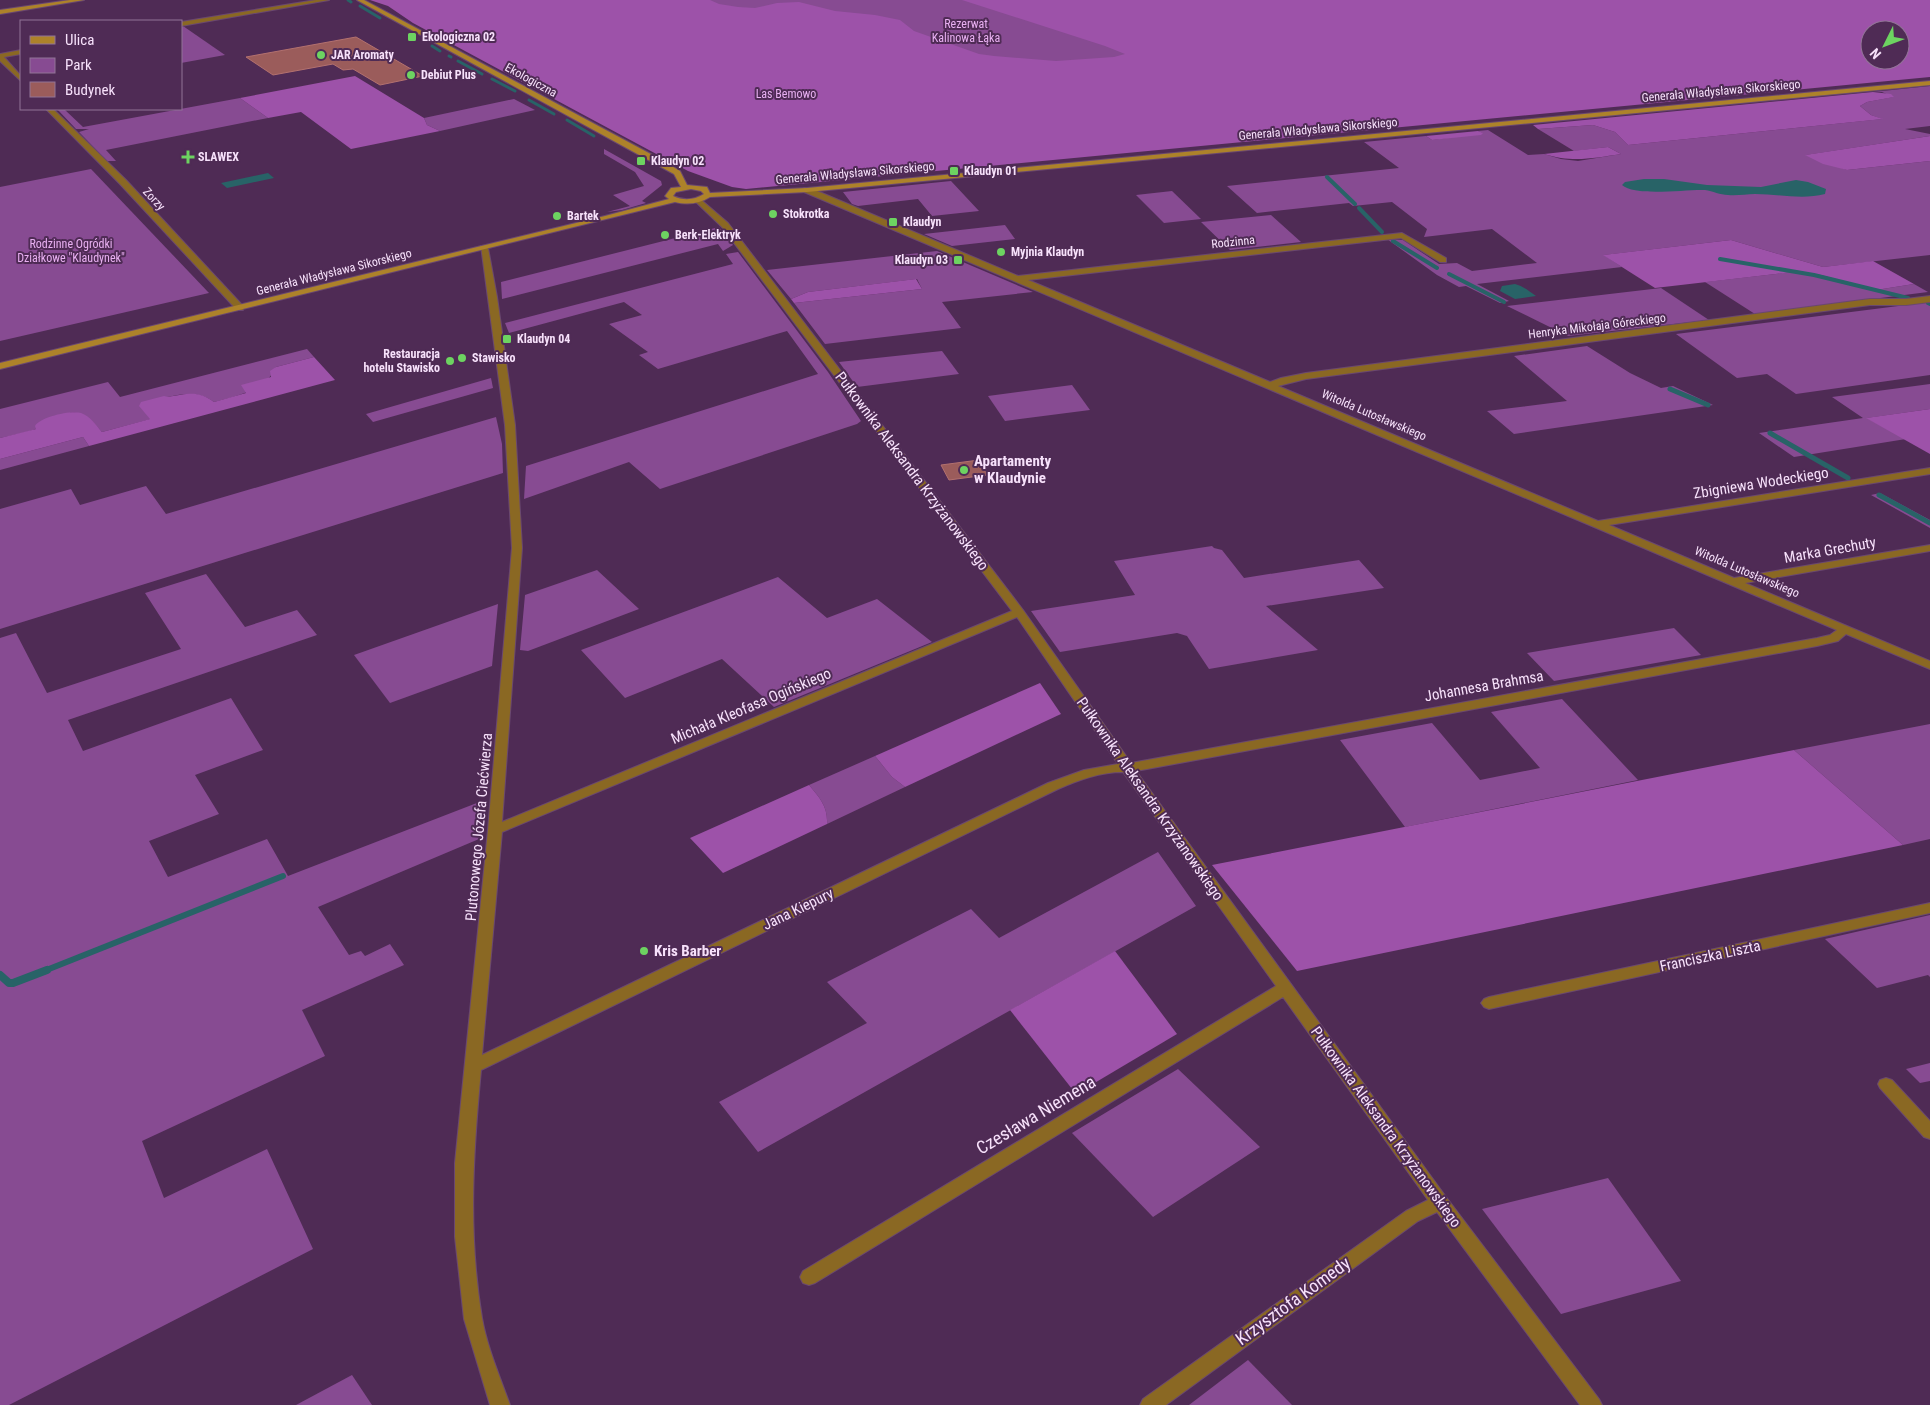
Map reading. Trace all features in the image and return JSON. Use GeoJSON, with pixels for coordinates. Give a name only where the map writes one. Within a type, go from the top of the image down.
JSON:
{"type":"FeatureCollection","features":[{"type":"Feature","properties":{"kind":"main road"},"geometry":{"type":"LineString","coordinates":[[0,13],[81,0]]}},
{"type":"Feature","properties":{"kind":"main road","name":"Ekologiczna"},"geometry":{"type":"LineString","coordinates":[[360,0],[655,160],[676,173],[685,188]]}},
{"type":"Feature","properties":{"kind":"main road","name":"Generała Władysława Sikorskiego"},"geometry":{"type":"LineString","coordinates":[[0,366],[674,200],[686,201],[704,197],[807,190],[1930,83]]}},
{"type":"Feature","properties":{"kind":"main road"},"geometry":{"type":"LineString","coordinates":[[674,200],[669,196],[671,192],[685,188],[704,189],[704,197]]}},
{"type":"Feature","properties":{"kind":"street"},"geometry":{"type":"LineString","coordinates":[[182,24],[326,0]]}},
{"type":"Feature","properties":{"kind":"street"},"geometry":{"type":"LineString","coordinates":[[0,56],[20,52]]}},
{"type":"Feature","properties":{"kind":"street"},"geometry":{"type":"LineString","coordinates":[[0,56],[20,79]]}},
{"type":"Feature","properties":{"kind":"street","name":"Zorzy"},"geometry":{"type":"LineString","coordinates":[[50,110],[123,182],[240,308]]}},
{"type":"Feature","properties":{"kind":"street","name":"Witolda Lutosławskiego"},"geometry":{"type":"LineString","coordinates":[[807,190],[1930,665]]}},
{"type":"Feature","properties":{"kind":"street","name":"Pułkownika Aleksandra Krzyżanowskiego"},"geometry":{"type":"LineString","coordinates":[[704,197],[1019,612],[1127,768],[1285,988],[1440,1202],[1592,1405]]}},
{"type":"Feature","properties":{"kind":"street","name":"Rodzinna"},"geometry":{"type":"LineString","coordinates":[[1018,279],[1402,235],[1443,260]]}},
{"type":"Feature","properties":{"kind":"street","name":"Plutonowego Józefa Ciećwierza"},"geometry":{"type":"LineString","coordinates":[[484,248],[493,297],[510,425],[517,548],[495,830],[464,1163],[464,1237],[474,1319],[500,1405]]}},
{"type":"Feature","properties":{"kind":"street","name":"Henryka Mikołaja Góreckiego"},"geometry":{"type":"LineString","coordinates":[[1269,386],[1284,380],[1306,376],[1870,302],[1906,302],[1930,299]]}},
{"type":"Feature","properties":{"kind":"street","name":"Zbigniewa Wodeckiego"},"geometry":{"type":"LineString","coordinates":[[1597,524],[1930,471]]}},
{"type":"Feature","properties":{"kind":"street","name":"Marka Grechuty"},"geometry":{"type":"LineString","coordinates":[[1735,582],[1930,548]]}},
{"type":"Feature","properties":{"kind":"street","name":"Michała Kleofasa Ogińskiego"},"geometry":{"type":"LineString","coordinates":[[495,830],[1019,612]]}},
{"type":"Feature","properties":{"kind":"street","name":"Johannesa Brahmsa"},"geometry":{"type":"LineString","coordinates":[[1127,768],[1817,642],[1834,638],[1845,629]]}},
{"type":"Feature","properties":{"kind":"street","name":"Jana Kiepury"},"geometry":{"type":"LineString","coordinates":[[474,1066],[1053,786],[1094,770],[1111,767],[1127,768]]}},
{"type":"Feature","properties":{"kind":"street","name":"Franciszka Liszta"},"geometry":{"type":"LineString","coordinates":[[1489,1003],[1930,908]]}},
{"type":"Feature","properties":{"kind":"street","name":"Czesława Niemena"},"geometry":{"type":"LineString","coordinates":[[809,1277],[1285,988]]}},
{"type":"Feature","properties":{"kind":"street"},"geometry":{"type":"LineString","coordinates":[[1886,1084],[1930,1132]]}},
{"type":"Feature","properties":{"kind":"street","name":"Krzysztofa Komedy"},"geometry":{"type":"LineString","coordinates":[[1150,1405],[1412,1216],[1440,1202]]}},
{"type":"Feature","properties":{"kind":"green space","name":"Las Bemowo"},"geometry":{"type":"Polygon","coordinates":[[[370,0],[710,0],[719,4],[755,8],[777,3],[799,2],[835,11],[875,15],[900,20],[914,31],[979,54],[1056,61],[1114,57],[1125,54],[962,0],[1930,0],[1930,77],[746,189],[732,187],[688,171],[413,23],[388,6],[370,0]]]}},
{"type":"Feature","properties":{"kind":"green space","name":"Rezerwat Kalinowa Łąka"},"geometry":{"type":"Polygon","coordinates":[[[695,0],[969,0],[1176,64],[977,62],[755,8],[705,10],[695,0]]]}},
{"type":"Feature","properties":{"kind":"green space"},"geometry":{"type":"Polygon","coordinates":[[[183,26],[225,55],[182,63],[183,26]]]}},
{"type":"Feature","properties":{"kind":"green space"},"geometry":{"type":"Polygon","coordinates":[[[355,76],[424,118],[427,125],[440,131],[351,149],[301,112],[268,118],[240,98],[355,76]]]}},
{"type":"Feature","properties":{"kind":"green space"},"geometry":{"type":"Polygon","coordinates":[[[1930,86],[1930,126],[1905,129],[1930,134],[1930,136],[1806,155],[1847,170],[1930,161],[1930,255],[1823,267],[1731,240],[1604,255],[1622,267],[1477,284],[1509,301],[1500,303],[1466,286],[1459,287],[1437,275],[1387,239],[1403,240],[1439,264],[1457,263],[1472,271],[1537,263],[1492,229],[1424,237],[1427,229],[1392,202],[1353,206],[1349,203],[1257,213],[1227,186],[1399,168],[1364,142],[1426,136],[1432,140],[1482,133],[1478,131],[1488,130],[1528,155],[1544,154],[1578,161],[1621,154],[1608,147],[1574,151],[1538,129],[1593,125],[1615,132],[1628,145],[1882,119],[1871,115],[1860,106],[1867,102],[1893,97],[1882,92],[1873,92],[1930,86]]]}},
{"type":"Feature","properties":{"kind":"green space"},"geometry":{"type":"Polygon","coordinates":[[[1873,92],[1891,94],[1894,97],[1867,102],[1860,106],[1871,115],[1883,119],[1628,145],[1615,132],[1593,125],[1538,129],[1533,125],[1873,92]]]}},
{"type":"Feature","properties":{"kind":"green space"},"geometry":{"type":"Polygon","coordinates":[[[240,98],[268,118],[106,150],[116,161],[107,161],[79,132],[89,129],[76,129],[58,110],[65,110],[83,127],[240,98]]]}},
{"type":"Feature","properties":{"kind":"green space"},"geometry":{"type":"Polygon","coordinates":[[[514,99],[535,110],[440,131],[427,125],[424,118],[514,99]]]}},
{"type":"Feature","properties":{"kind":"green space"},"geometry":{"type":"Polygon","coordinates":[[[1478,131],[1483,133],[1481,135],[1432,140],[1426,136],[1478,131]]]}},
{"type":"Feature","properties":{"kind":"green space"},"geometry":{"type":"Polygon","coordinates":[[[1930,136],[1930,161],[1847,170],[1823,164],[1805,155],[1930,136]]]}},
{"type":"Feature","properties":{"kind":"green space"},"geometry":{"type":"Polygon","coordinates":[[[1608,147],[1621,154],[1574,159],[1544,154],[1608,147]]]}},
{"type":"Feature","properties":{"kind":"green space"},"geometry":{"type":"Polygon","coordinates":[[[604,149],[661,181],[662,185],[642,201],[646,203],[607,212],[630,206],[613,195],[644,186],[635,172],[604,154],[604,149]]]}},
{"type":"Feature","properties":{"kind":"green space","name":"Rodzinne Ogródki Działkowe \"Klaudynek\""},"geometry":{"type":"Polygon","coordinates":[[[91,169],[209,293],[0,341],[0,187],[91,169]]]}},
{"type":"Feature","properties":{"kind":"green space"},"geometry":{"type":"Polygon","coordinates":[[[951,181],[979,211],[932,216],[918,199],[858,206],[852,204],[843,192],[951,181]]]}},
{"type":"Feature","properties":{"kind":"green space"},"geometry":{"type":"Polygon","coordinates":[[[1172,191],[1201,219],[1164,223],[1136,195],[1172,191]]]}},
{"type":"Feature","properties":{"kind":"green space"},"geometry":{"type":"Polygon","coordinates":[[[1271,215],[1301,242],[1230,250],[1201,222],[1271,215]]]}},
{"type":"Feature","properties":{"kind":"green space"},"geometry":{"type":"Polygon","coordinates":[[[1005,225],[1015,239],[952,246],[924,234],[1005,225]]]}},
{"type":"Feature","properties":{"kind":"green space"},"geometry":{"type":"Polygon","coordinates":[[[719,227],[733,245],[723,251],[718,244],[502,299],[501,282],[719,227]]]}},
{"type":"Feature","properties":{"kind":"green space"},"geometry":{"type":"Polygon","coordinates":[[[1731,240],[1823,267],[1873,261],[1914,284],[1876,290],[1821,275],[1792,272],[1655,288],[1603,255],[1731,240]]]}},
{"type":"Feature","properties":{"kind":"green space"},"geometry":{"type":"Polygon","coordinates":[[[937,251],[1033,292],[942,302],[961,328],[825,344],[794,303],[922,289],[917,279],[808,292],[791,299],[767,270],[937,251]]]}},
{"type":"Feature","properties":{"kind":"green space"},"geometry":{"type":"Polygon","coordinates":[[[738,252],[828,372],[861,421],[857,424],[660,489],[629,462],[524,499],[526,466],[818,374],[787,331],[658,369],[639,355],[648,352],[609,324],[642,315],[624,302],[509,333],[505,323],[733,264],[726,254],[738,252]]]}},
{"type":"Feature","properties":{"kind":"green space"},"geometry":{"type":"Polygon","coordinates":[[[1792,272],[1821,275],[1876,290],[1914,284],[1928,292],[1755,314],[1705,282],[1792,272]]]}},
{"type":"Feature","properties":{"kind":"green space"},"geometry":{"type":"Polygon","coordinates":[[[916,279],[922,289],[794,303],[791,299],[808,292],[916,279]]]}},
{"type":"Feature","properties":{"kind":"green space"},"geometry":{"type":"Polygon","coordinates":[[[1661,288],[1709,320],[1568,336],[1507,306],[1661,288]]]}},
{"type":"Feature","properties":{"kind":"green space"},"geometry":{"type":"Polygon","coordinates":[[[1930,302],[1930,375],[1796,394],[1767,374],[1737,378],[1676,334],[1930,302]]]}},
{"type":"Feature","properties":{"kind":"green space"},"geometry":{"type":"Polygon","coordinates":[[[1587,346],[1630,373],[1661,388],[1673,386],[1713,405],[1514,434],[1487,411],[1567,401],[1514,356],[1587,346]]]}},
{"type":"Feature","properties":{"kind":"green space"},"geometry":{"type":"Polygon","coordinates":[[[307,349],[314,357],[276,367],[271,375],[258,387],[232,397],[214,402],[197,395],[187,394],[168,397],[140,406],[151,419],[102,432],[85,416],[72,413],[34,430],[0,438],[0,409],[108,382],[120,397],[307,349]]]}},
{"type":"Feature","properties":{"kind":"green space"},"geometry":{"type":"Polygon","coordinates":[[[942,351],[959,374],[857,387],[839,362],[942,351]]]}},
{"type":"Feature","properties":{"kind":"green space"},"geometry":{"type":"Polygon","coordinates":[[[314,357],[335,380],[89,446],[83,437],[0,459],[0,438],[36,429],[35,426],[38,423],[49,417],[70,412],[81,413],[90,418],[102,432],[150,419],[139,406],[141,402],[164,396],[197,394],[214,402],[246,393],[241,385],[271,377],[270,371],[276,367],[314,357]]]}},
{"type":"Feature","properties":{"kind":"green space"},"geometry":{"type":"Polygon","coordinates":[[[491,378],[493,388],[373,422],[366,414],[491,378]]]}},
{"type":"Feature","properties":{"kind":"green space"},"geometry":{"type":"Polygon","coordinates":[[[1930,384],[1930,409],[1867,418],[1906,439],[1794,457],[1759,433],[1863,418],[1832,397],[1930,384]]]}},
{"type":"Feature","properties":{"kind":"green space"},"geometry":{"type":"Polygon","coordinates":[[[1072,385],[1090,410],[1005,421],[988,396],[1072,385]]]}},
{"type":"Feature","properties":{"kind":"green space"},"geometry":{"type":"Polygon","coordinates":[[[1930,409],[1930,454],[1866,418],[1930,409]]]}},
{"type":"Feature","properties":{"kind":"green space"},"geometry":{"type":"Polygon","coordinates":[[[496,417],[502,444],[503,473],[0,629],[0,509],[71,489],[80,505],[146,486],[166,514],[496,417]]]}},
{"type":"Feature","properties":{"kind":"green space"},"geometry":{"type":"Polygon","coordinates":[[[83,437],[89,446],[0,470],[0,459],[83,437]]]}},
{"type":"Feature","properties":{"kind":"green space"},"geometry":{"type":"Polygon","coordinates":[[[1880,493],[1930,520],[1930,528],[1871,495],[1880,493]]]}},
{"type":"Feature","properties":{"kind":"green space"},"geometry":{"type":"Polygon","coordinates":[[[1212,546],[1222,550],[1244,578],[1359,560],[1384,588],[1266,606],[1318,650],[1209,669],[1187,636],[1177,633],[1060,652],[1031,611],[1135,595],[1114,561],[1212,546]]]}},
{"type":"Feature","properties":{"kind":"green space"},"geometry":{"type":"Polygon","coordinates":[[[597,570],[639,609],[528,651],[520,650],[525,595],[597,570]]]}},
{"type":"Feature","properties":{"kind":"green space"},"geometry":{"type":"Polygon","coordinates":[[[206,574],[245,627],[297,610],[317,635],[68,720],[83,751],[231,698],[263,750],[195,775],[219,814],[149,841],[168,877],[267,839],[288,876],[482,801],[479,839],[318,907],[349,955],[361,951],[365,956],[390,944],[404,965],[302,1010],[325,1056],[142,1141],[164,1198],[267,1149],[313,1249],[9,1405],[0,1405],[0,638],[16,633],[47,693],[181,649],[145,593],[206,574]]]}},
{"type":"Feature","properties":{"kind":"green space"},"geometry":{"type":"Polygon","coordinates":[[[778,577],[827,618],[877,599],[932,642],[774,707],[722,659],[625,698],[581,650],[778,577]]]}},
{"type":"Feature","properties":{"kind":"green space"},"geometry":{"type":"Polygon","coordinates":[[[498,604],[492,666],[390,703],[354,655],[498,604]]]}},
{"type":"Feature","properties":{"kind":"green space"},"geometry":{"type":"Polygon","coordinates":[[[1674,628],[1701,655],[1554,681],[1527,653],[1674,628]]]}},
{"type":"Feature","properties":{"kind":"green space"},"geometry":{"type":"Polygon","coordinates":[[[1040,683],[1061,714],[905,787],[892,777],[875,756],[1040,683]]]}},
{"type":"Feature","properties":{"kind":"green space"},"geometry":{"type":"Polygon","coordinates":[[[1562,699],[1638,780],[1405,827],[1340,740],[1432,723],[1480,780],[1540,768],[1491,712],[1562,699]]]}},
{"type":"Feature","properties":{"kind":"green space"},"geometry":{"type":"Polygon","coordinates":[[[1930,724],[1930,839],[1903,845],[1794,750],[1930,724]]]}},
{"type":"Feature","properties":{"kind":"green space"},"geometry":{"type":"Polygon","coordinates":[[[1794,750],[1903,845],[1297,971],[1212,865],[1794,750]]]}},
{"type":"Feature","properties":{"kind":"green space"},"geometry":{"type":"Polygon","coordinates":[[[875,756],[892,777],[905,787],[827,824],[825,808],[809,785],[875,756]]]}},
{"type":"Feature","properties":{"kind":"green space"},"geometry":{"type":"Polygon","coordinates":[[[809,785],[825,808],[827,824],[723,873],[690,838],[809,785]]]}},
{"type":"Feature","properties":{"kind":"green space"},"geometry":{"type":"Polygon","coordinates":[[[1158,852],[1196,906],[758,1152],[719,1102],[867,1023],[827,982],[971,909],[999,938],[1158,852]]]}},
{"type":"Feature","properties":{"kind":"green space"},"geometry":{"type":"Polygon","coordinates":[[[1930,915],[1930,977],[1928,975],[1877,988],[1825,939],[1930,915]]]}},
{"type":"Feature","properties":{"kind":"green space"},"geometry":{"type":"Polygon","coordinates":[[[1115,951],[1177,1034],[1076,1094],[1010,1010],[1115,951]]]}},
{"type":"Feature","properties":{"kind":"green space"},"geometry":{"type":"Polygon","coordinates":[[[1930,1063],[1930,1081],[1920,1083],[1906,1069],[1930,1063]]]}},
{"type":"Feature","properties":{"kind":"green space"},"geometry":{"type":"Polygon","coordinates":[[[1178,1069],[1260,1147],[1153,1217],[1072,1133],[1178,1069]]]}},
{"type":"Feature","properties":{"kind":"green space"},"geometry":{"type":"Polygon","coordinates":[[[1608,1178],[1681,1281],[1561,1314],[1482,1209],[1608,1178]]]}},
{"type":"Feature","properties":{"kind":"green space"},"geometry":{"type":"Polygon","coordinates":[[[1248,1360],[1292,1405],[1189,1405],[1248,1360]]]}},
{"type":"Feature","properties":{"kind":"green space"},"geometry":{"type":"Polygon","coordinates":[[[352,1375],[372,1405],[296,1405],[352,1375]]]}},
{"type":"Feature","properties":{"kind":"shaded area"},"geometry":{"type":"Polygon","coordinates":[[[268,173],[274,178],[227,188],[221,183],[268,173]]]}},
{"type":"Feature","properties":{"kind":"shaded area"},"geometry":{"type":"Polygon","coordinates":[[[1644,179],[1664,179],[1707,185],[1761,187],[1796,180],[1808,182],[1826,189],[1825,194],[1799,197],[1755,194],[1725,195],[1705,190],[1649,192],[1629,189],[1622,185],[1625,182],[1644,179]]]}},
{"type":"Feature","properties":{"kind":"shaded area"},"geometry":{"type":"Polygon","coordinates":[[[1515,284],[1536,296],[1515,299],[1500,291],[1502,286],[1515,284]]]}},
{"type":"Feature","properties":{"kind":"building","name":"JAR Aromaty"},"geometry":{"type":"Polygon","coordinates":[[[356,37],[423,76],[380,85],[353,69],[343,70],[333,64],[273,75],[246,57],[356,37]]]}},
{"type":"Feature","properties":{"kind":"building","name":"Apartamenty w Klaudynie"},"geometry":{"type":"Polygon","coordinates":[[[979,460],[987,475],[949,480],[941,465],[979,460]]]}},
{"type":"Feature","properties":{"kind":"waterway"},"geometry":{"type":"LineString","coordinates":[[360,6],[380,18]]}},
{"type":"Feature","properties":{"kind":"waterway"},"geometry":{"type":"LineString","coordinates":[[432,46],[440,51]]}},
{"type":"Feature","properties":{"kind":"waterway"},"geometry":{"type":"LineString","coordinates":[[458,61],[482,74]]}},
{"type":"Feature","properties":{"kind":"waterway"},"geometry":{"type":"LineString","coordinates":[[492,79],[515,91]]}},
{"type":"Feature","properties":{"kind":"waterway"},"geometry":{"type":"LineString","coordinates":[[529,100],[554,114]]}},
{"type":"Feature","properties":{"kind":"waterway"},"geometry":{"type":"LineString","coordinates":[[567,120],[594,136]]}},
{"type":"Feature","properties":{"kind":"waterway"},"geometry":{"type":"LineString","coordinates":[[1327,177],[1355,204]]}},
{"type":"Feature","properties":{"kind":"waterway"},"geometry":{"type":"LineString","coordinates":[[1359,208],[1382,232]]}},
{"type":"Feature","properties":{"kind":"waterway"},"geometry":{"type":"LineString","coordinates":[[1393,241],[1437,268]]}},
{"type":"Feature","properties":{"kind":"waterway"},"geometry":{"type":"LineString","coordinates":[[1720,259],[1814,275],[1908,298]]}},
{"type":"Feature","properties":{"kind":"waterway"},"geometry":{"type":"LineString","coordinates":[[1449,274],[1504,302]]}},
{"type":"Feature","properties":{"kind":"waterway"},"geometry":{"type":"LineString","coordinates":[[1670,389],[1708,405]]}},
{"type":"Feature","properties":{"kind":"waterway"},"geometry":{"type":"LineString","coordinates":[[1770,433],[1848,478]]}},
{"type":"Feature","properties":{"kind":"waterway"},"geometry":{"type":"LineString","coordinates":[[1879,495],[1930,523]]}},
{"type":"Feature","properties":{"kind":"waterway"},"geometry":{"type":"LineString","coordinates":[[44,971],[283,876]]}},
{"type":"Feature","properties":{"kind":"waterway"},"geometry":{"type":"LineString","coordinates":[[0,975],[9,983],[13,983],[47,970]]}},
{"type":"Feature","properties":{"kind":"place","name":"Ekologiczna 02"},"geometry":{"type":"Point","coordinates":[412,37]}},
{"type":"Feature","properties":{"kind":"place","name":"JAR Aromaty"},"geometry":{"type":"Point","coordinates":[321,55]}},
{"type":"Feature","properties":{"kind":"place","name":"Debiut Plus"},"geometry":{"type":"Point","coordinates":[411,75]}},
{"type":"Feature","properties":{"kind":"place","name":"SLAWEX"},"geometry":{"type":"Point","coordinates":[188,157]}},
{"type":"Feature","properties":{"kind":"place","name":"Klaudyn 02"},"geometry":{"type":"Point","coordinates":[641,161]}},
{"type":"Feature","properties":{"kind":"place","name":"Klaudyn 01"},"geometry":{"type":"Point","coordinates":[954,171]}},
{"type":"Feature","properties":{"kind":"place","name":"Stokrotka"},"geometry":{"type":"Point","coordinates":[773,214]}},
{"type":"Feature","properties":{"kind":"place","name":"Bartek"},"geometry":{"type":"Point","coordinates":[557,216]}},
{"type":"Feature","properties":{"kind":"place","name":"Klaudyn"},"geometry":{"type":"Point","coordinates":[893,222]}},
{"type":"Feature","properties":{"kind":"place","name":"Berk-Elektryk"},"geometry":{"type":"Point","coordinates":[665,235]}},
{"type":"Feature","properties":{"kind":"place","name":"Myjnia Klaudyn"},"geometry":{"type":"Point","coordinates":[1001,252]}},
{"type":"Feature","properties":{"kind":"place","name":"Klaudyn 03"},"geometry":{"type":"Point","coordinates":[958,260]}},
{"type":"Feature","properties":{"kind":"place","name":"Klaudyn 04"},"geometry":{"type":"Point","coordinates":[507,339]}},
{"type":"Feature","properties":{"kind":"place","name":"Stawisko"},"geometry":{"type":"Point","coordinates":[462,358]}},
{"type":"Feature","properties":{"kind":"place","name":"Restauracja hotelu Stawisko"},"geometry":{"type":"Point","coordinates":[450,361]}},
{"type":"Feature","properties":{"kind":"place","name":"Apartamenty w Klaudynie"},"geometry":{"type":"Point","coordinates":[964,470]}},
{"type":"Feature","properties":{"kind":"place","name":"Kris Barber"},"geometry":{"type":"Point","coordinates":[644,951]}}]}
